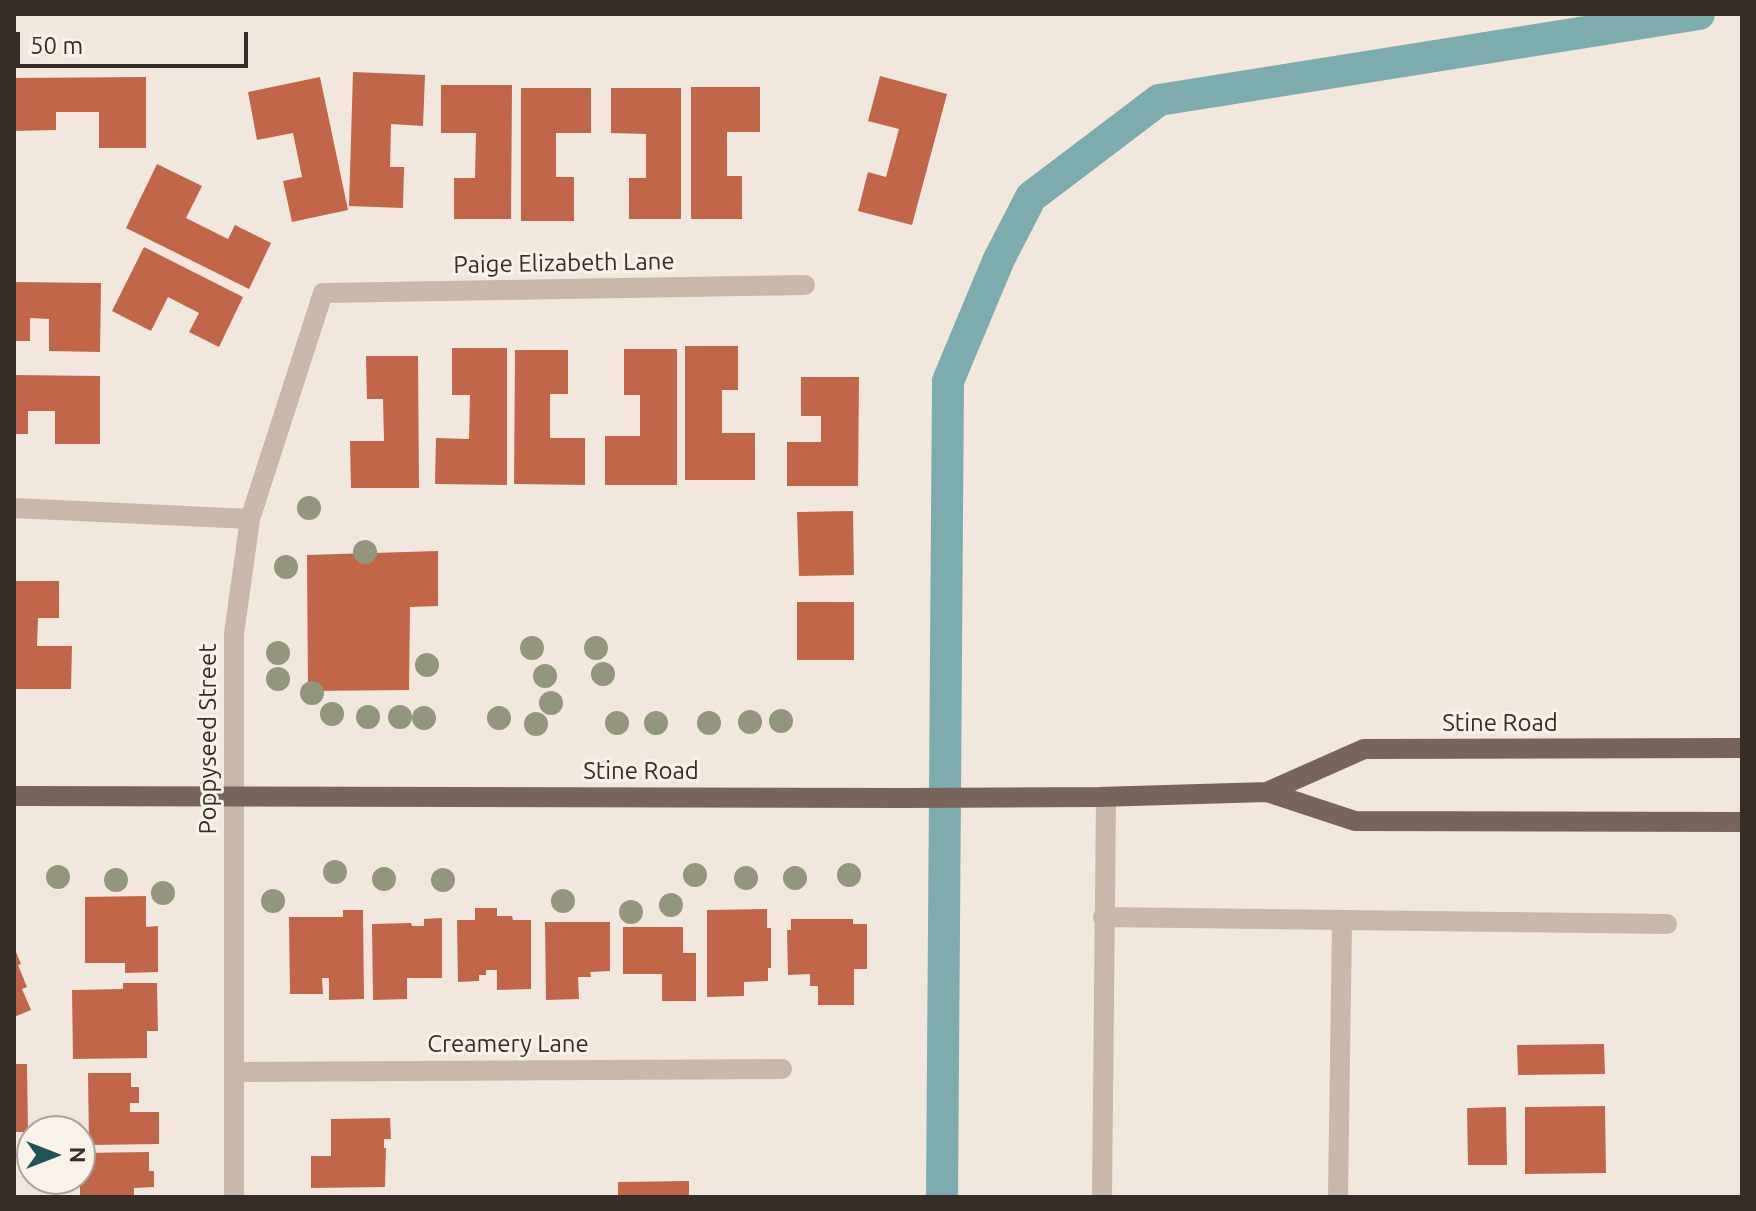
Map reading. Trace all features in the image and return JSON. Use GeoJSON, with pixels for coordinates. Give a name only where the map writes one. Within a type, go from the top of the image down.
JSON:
{"type":"FeatureCollection","features":[{"type":"Feature","properties":{"kind":"main road","name":"Stine Road"},"geometry":{"type":"LineString","coordinates":[[1267,792],[1364,749],[1742,748]]}},
{"type":"Feature","properties":{"kind":"main road","name":"Stine Road"},"geometry":{"type":"LineString","coordinates":[[14,796],[905,798],[1267,792],[1355,821],[1742,822]]}},
{"type":"Feature","properties":{"kind":"street","name":"Paige Elizabeth Lane"},"geometry":{"type":"LineString","coordinates":[[323,293],[805,285]]}},
{"type":"Feature","properties":{"kind":"street","name":"Poppyseed Street"},"geometry":{"type":"LineString","coordinates":[[234,1197],[234,634],[250,519],[323,293]]}},
{"type":"Feature","properties":{"kind":"street"},"geometry":{"type":"LineString","coordinates":[[14,508],[250,519]]}},
{"type":"Feature","properties":{"kind":"street"},"geometry":{"type":"LineString","coordinates":[[1102,797],[1102,1197]]}},
{"type":"Feature","properties":{"kind":"street"},"geometry":{"type":"LineString","coordinates":[[1103,917],[1667,924]]}},
{"type":"Feature","properties":{"kind":"street"},"geometry":{"type":"LineString","coordinates":[[1338,1197],[1342,921]]}},
{"type":"Feature","properties":{"kind":"street","name":"Creamery Lane"},"geometry":{"type":"LineString","coordinates":[[234,1072],[782,1069]]}},
{"type":"Feature","properties":{"kind":"building"},"geometry":{"type":"Polygon","coordinates":[[[353,72],[425,75],[423,126],[391,124],[390,167],[404,167],[403,208],[349,206],[353,72]]]}},
{"type":"Feature","properties":{"kind":"building"},"geometry":{"type":"Polygon","coordinates":[[[880,76],[947,94],[912,225],[858,211],[868,172],[886,177],[899,129],[868,121],[880,76]]]}},
{"type":"Feature","properties":{"kind":"building"},"geometry":{"type":"Polygon","coordinates":[[[146,77],[146,148],[99,148],[99,112],[56,112],[56,130],[14,131],[14,78],[146,77]]]}},
{"type":"Feature","properties":{"kind":"building"},"geometry":{"type":"Polygon","coordinates":[[[320,77],[348,210],[292,222],[283,181],[302,177],[293,133],[257,140],[248,92],[320,77]]]}},
{"type":"Feature","properties":{"kind":"building"},"geometry":{"type":"Polygon","coordinates":[[[441,85],[512,85],[511,219],[454,219],[454,178],[475,178],[476,133],[441,133],[441,85]]]}},
{"type":"Feature","properties":{"kind":"building"},"geometry":{"type":"Polygon","coordinates":[[[691,87],[760,87],[760,132],[727,132],[727,176],[742,176],[742,219],[691,219],[691,87]]]}},
{"type":"Feature","properties":{"kind":"building"},"geometry":{"type":"Polygon","coordinates":[[[521,88],[591,88],[591,133],[556,133],[556,177],[574,177],[574,221],[521,221],[521,88]]]}},
{"type":"Feature","properties":{"kind":"building"},"geometry":{"type":"Polygon","coordinates":[[[611,88],[681,88],[681,219],[629,219],[629,178],[646,178],[646,134],[611,133],[611,88]]]}},
{"type":"Feature","properties":{"kind":"building"},"geometry":{"type":"Polygon","coordinates":[[[157,164],[202,186],[186,218],[228,239],[235,225],[271,243],[249,289],[126,228],[157,164]]]}},
{"type":"Feature","properties":{"kind":"building"},"geometry":{"type":"Polygon","coordinates":[[[144,247],[243,297],[219,347],[189,332],[199,313],[168,297],[151,331],[112,311],[144,247]]]}},
{"type":"Feature","properties":{"kind":"building"},"geometry":{"type":"Polygon","coordinates":[[[14,282],[101,283],[100,352],[49,351],[49,319],[30,318],[30,341],[14,341],[14,282]]]}},
{"type":"Feature","properties":{"kind":"building"},"geometry":{"type":"Polygon","coordinates":[[[685,346],[738,346],[738,390],[722,390],[722,433],[755,433],[755,480],[685,480],[685,346]]]}},
{"type":"Feature","properties":{"kind":"building"},"geometry":{"type":"Polygon","coordinates":[[[452,348],[507,348],[507,485],[435,484],[436,438],[469,439],[470,395],[452,395],[452,348]]]}},
{"type":"Feature","properties":{"kind":"building"},"geometry":{"type":"Polygon","coordinates":[[[624,349],[677,349],[677,485],[605,485],[605,436],[640,436],[640,395],[624,395],[624,349]]]}},
{"type":"Feature","properties":{"kind":"building"},"geometry":{"type":"Polygon","coordinates":[[[515,350],[568,350],[568,394],[550,394],[550,438],[585,438],[585,485],[514,484],[515,350]]]}},
{"type":"Feature","properties":{"kind":"building"},"geometry":{"type":"Polygon","coordinates":[[[366,356],[418,356],[419,488],[351,488],[350,441],[384,441],[383,399],[367,399],[366,356]]]}},
{"type":"Feature","properties":{"kind":"building"},"geometry":{"type":"Polygon","coordinates":[[[14,375],[100,376],[100,444],[55,444],[55,411],[28,411],[28,434],[14,434],[14,375]]]}},
{"type":"Feature","properties":{"kind":"building"},"geometry":{"type":"Polygon","coordinates":[[[801,377],[859,377],[858,486],[787,486],[787,442],[821,442],[821,416],[801,416],[801,377]]]}},
{"type":"Feature","properties":{"kind":"building"},"geometry":{"type":"Polygon","coordinates":[[[853,511],[854,575],[799,576],[797,512],[853,511]]]}},
{"type":"Feature","properties":{"kind":"building"},"geometry":{"type":"Polygon","coordinates":[[[438,551],[438,606],[410,607],[409,690],[308,691],[307,555],[438,551]]]}},
{"type":"Feature","properties":{"kind":"building"},"geometry":{"type":"Polygon","coordinates":[[[14,581],[59,581],[59,618],[38,618],[37,646],[72,646],[71,689],[14,689],[14,581]]]}},
{"type":"Feature","properties":{"kind":"building"},"geometry":{"type":"Polygon","coordinates":[[[797,602],[854,602],[854,660],[797,660],[797,602]]]}},
{"type":"Feature","properties":{"kind":"building"},"geometry":{"type":"Polygon","coordinates":[[[146,896],[146,927],[158,926],[158,972],[125,973],[125,963],[85,963],[85,897],[146,896]]]}},
{"type":"Feature","properties":{"kind":"building"},"geometry":{"type":"Polygon","coordinates":[[[475,908],[497,908],[497,916],[531,920],[531,989],[497,990],[497,970],[486,970],[486,975],[479,975],[479,981],[458,982],[457,920],[475,920],[475,908]]]}},
{"type":"Feature","properties":{"kind":"building"},"geometry":{"type":"Polygon","coordinates":[[[767,909],[767,928],[771,928],[768,981],[744,982],[744,996],[707,997],[707,910],[767,909]]]}},
{"type":"Feature","properties":{"kind":"building"},"geometry":{"type":"Polygon","coordinates":[[[343,910],[363,910],[364,999],[329,1000],[329,978],[322,978],[323,994],[290,994],[289,917],[343,917],[343,910]]]}},
{"type":"Feature","properties":{"kind":"building"},"geometry":{"type":"Polygon","coordinates":[[[442,918],[442,978],[407,978],[407,999],[373,1000],[372,924],[411,923],[412,926],[424,926],[424,919],[442,918]]]}},
{"type":"Feature","properties":{"kind":"building"},"geometry":{"type":"Polygon","coordinates":[[[791,919],[853,919],[853,924],[867,924],[867,969],[854,969],[854,1005],[818,1005],[818,986],[810,986],[810,974],[788,975],[787,930],[791,930],[791,919]]]}},
{"type":"Feature","properties":{"kind":"building"},"geometry":{"type":"Polygon","coordinates":[[[545,922],[610,922],[610,971],[590,972],[591,977],[578,977],[579,999],[546,1000],[545,922]]]}},
{"type":"Feature","properties":{"kind":"building"},"geometry":{"type":"Polygon","coordinates":[[[623,927],[683,927],[683,953],[696,953],[696,1001],[662,1001],[662,974],[623,974],[623,927]]]}},
{"type":"Feature","properties":{"kind":"building"},"geometry":{"type":"Polygon","coordinates":[[[14,947],[27,987],[22,989],[31,1010],[14,1017],[14,947]]]}},
{"type":"Feature","properties":{"kind":"building"},"geometry":{"type":"Polygon","coordinates":[[[123,983],[157,983],[158,1031],[147,1031],[147,1058],[73,1059],[72,990],[123,989],[123,983]]]}},
{"type":"Feature","properties":{"kind":"building"},"geometry":{"type":"Polygon","coordinates":[[[1604,1044],[1605,1074],[1518,1075],[1517,1045],[1604,1044]]]}},
{"type":"Feature","properties":{"kind":"building"},"geometry":{"type":"Polygon","coordinates":[[[14,1064],[27,1064],[28,1115],[16,1115],[14,1132],[14,1064]]]}},
{"type":"Feature","properties":{"kind":"building"},"geometry":{"type":"Polygon","coordinates":[[[88,1073],[131,1073],[131,1087],[139,1087],[139,1103],[130,1103],[130,1112],[159,1112],[159,1144],[96,1145],[96,1115],[89,1115],[88,1073]]]}},
{"type":"Feature","properties":{"kind":"building"},"geometry":{"type":"Polygon","coordinates":[[[1605,1106],[1606,1173],[1525,1174],[1525,1107],[1605,1106]]]}},
{"type":"Feature","properties":{"kind":"building"},"geometry":{"type":"Polygon","coordinates":[[[1506,1107],[1507,1165],[1468,1165],[1467,1108],[1506,1107]]]}},
{"type":"Feature","properties":{"kind":"building"},"geometry":{"type":"Polygon","coordinates":[[[390,1118],[391,1139],[384,1139],[385,1187],[311,1188],[311,1156],[331,1156],[331,1119],[390,1118]]]}},
{"type":"Feature","properties":{"kind":"building"},"geometry":{"type":"Polygon","coordinates":[[[149,1152],[149,1171],[154,1171],[154,1187],[134,1188],[134,1197],[80,1197],[96,1195],[96,1153],[149,1152]]]}},
{"type":"Feature","properties":{"kind":"building"},"geometry":{"type":"Polygon","coordinates":[[[689,1181],[689,1197],[618,1197],[618,1182],[689,1181]]]}},
{"type":"Feature","properties":{"kind":"waterway"},"geometry":{"type":"LineString","coordinates":[[942,1197],[948,381],[999,259],[1031,197],[1159,100],[1699,14]]}}]}
